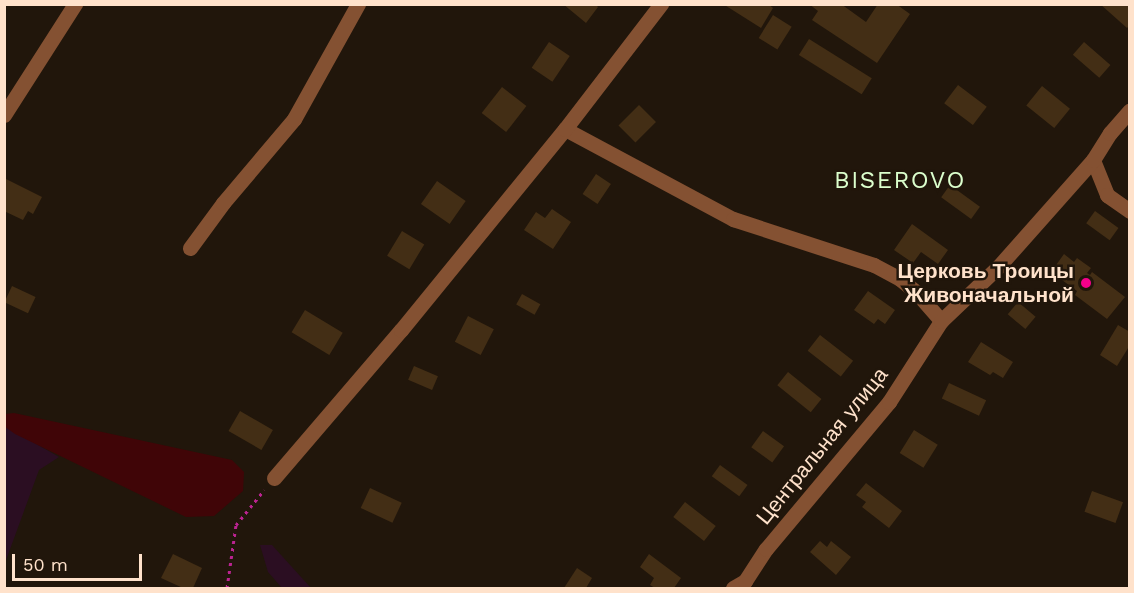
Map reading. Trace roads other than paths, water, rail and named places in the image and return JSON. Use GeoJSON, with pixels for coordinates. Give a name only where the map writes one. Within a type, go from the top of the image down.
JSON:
{"type":"FeatureCollection","features":[{"type":"Feature","properties":{"kind":"street"},"geometry":{"type":"LineString","coordinates":[[4,115],[75,4]]}},
{"type":"Feature","properties":{"kind":"street"},"geometry":{"type":"LineString","coordinates":[[190,248],[223,203],[294,119],[358,4]]}},
{"type":"Feature","properties":{"kind":"street"},"geometry":{"type":"LineString","coordinates":[[274,478],[401,330],[565,129],[661,4]]}},
{"type":"Feature","properties":{"kind":"street","name":"Центральная улица"},"geometry":{"type":"LineString","coordinates":[[733,588],[744,581],[766,549],[889,402],[941,321],[998,267],[1093,160],[1110,133],[1130,110]]}},
{"type":"Feature","properties":{"kind":"street"},"geometry":{"type":"LineString","coordinates":[[565,129],[733,219],[873,265],[900,279],[917,293],[941,321]]}},
{"type":"Feature","properties":{"kind":"street"},"geometry":{"type":"LineString","coordinates":[[1093,160],[1107,195],[1130,211]]}},
{"type":"Feature","properties":{"kind":"place","name":"Церковь Троицы Живоначальной"},"geometry":{"type":"Point","coordinates":[1086,283]}},
{"type":"Feature","properties":{"kind":"district","name":"BISEROVO"},"geometry":{"type":"Point","coordinates":[900,181]}}]}
